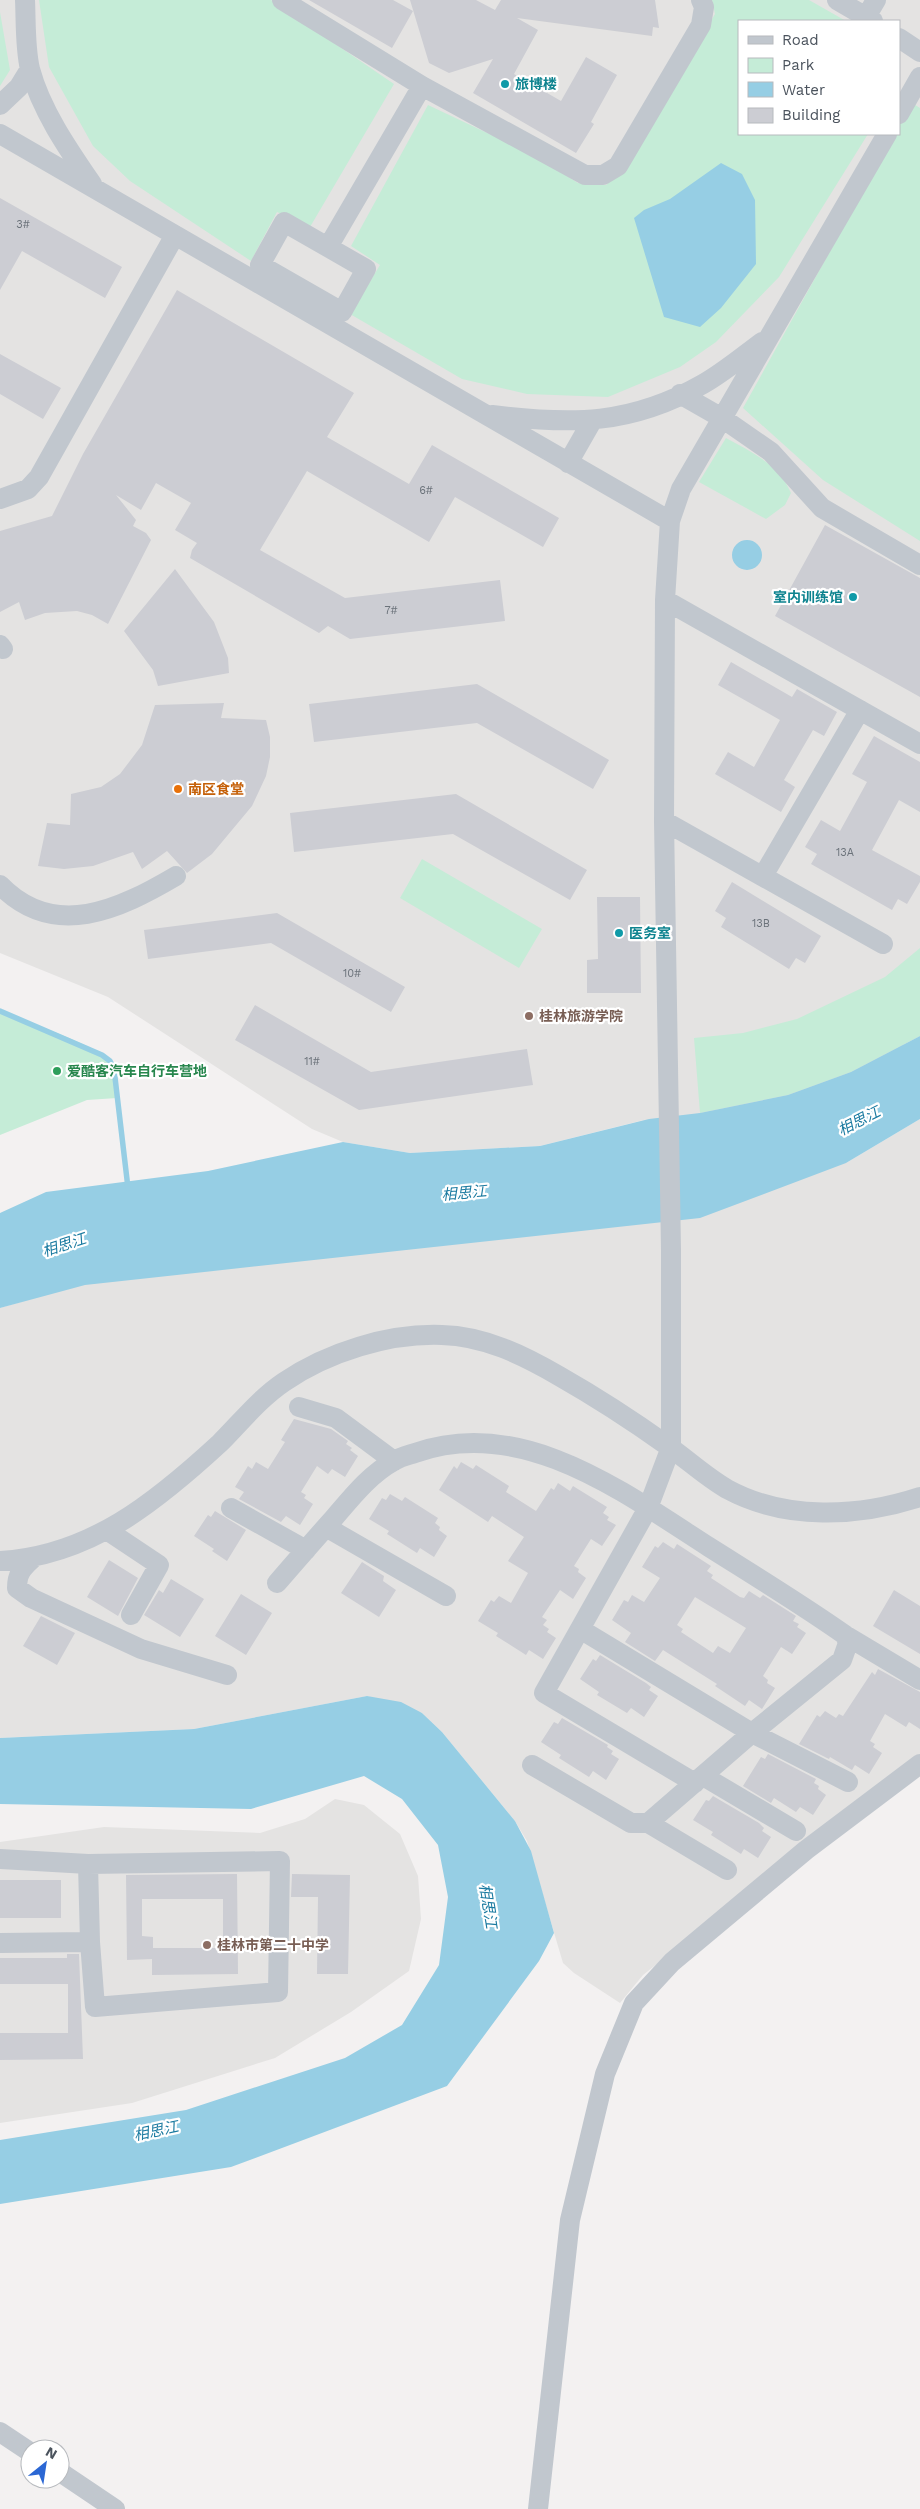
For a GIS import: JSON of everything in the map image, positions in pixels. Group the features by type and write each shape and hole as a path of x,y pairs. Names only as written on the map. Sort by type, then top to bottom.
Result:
{"street":[{"path":"13,0 26,27"},
{"path":"25,0 30,68 42,100 69,150 95,189"},
{"path":"282,0 422,86 585,175 603,175 618,166 701,25 704,7 701,0"},
{"path":"837,0 871,13"},
{"path":"900,39 920,52"},
{"path":"0,105 19,87 30,68"},
{"path":"328,247 422,86"},
{"path":"900,113 917,88"},
{"path":"0,134 175,236 300,298 484,414 670,521"},
{"path":"796,1831 544,1693 648,1508 671,1448 671,1250 664,820 665,600 670,521 681,489 886,135"},
{"path":"284,222 366,269 342,312 300,298 260,265 284,222"},
{"path":"0,500 28,489 39,477 175,236"},
{"path":"484,414 592,421 621,417 651,408 703,384 770,336"},
{"path":"680,394 722,418 771,452 822,508 920,565"},
{"path":"568,462 592,421"},
{"path":"665,600 920,744"},
{"path":"763,876 860,710"},
{"path":"664,820 884,944"},
{"path":"0,885 16,900 32,909 53,916 75,917 124,903 176,876"},
{"path":"227,1675 141,1649 31,1598 17,1588 20,1570 12,1558 58,1551 108,1531 152,1502 220,1442 261,1400 283,1382 303,1370 342,1353 390,1339 438,1335 459,1336 506,1349 530,1359 590,1394 671,1448 727,1489 767,1505 812,1513 847,1512 891,1506 920,1497"},
{"path":"298,1407 336,1418 394,1460"},
{"path":"277,1583 366,1482 394,1460 429,1448 455,1443 481,1443 511,1447 566,1463 590,1474 648,1508 845,1635 920,1680"},
{"path":"231,1508 306,1550"},
{"path":"326,1527 446,1596"},
{"path":"108,1531 159,1565 131,1616"},
{"path":"580,1629 752,1732 848,1782"},
{"path":"648,1823 752,1732 842,1660 848,1643 845,1635"},
{"path":"538,2509 570,2220 605,2074 634,2003 672,1962 791,1862 920,1764"},
{"path":"532,1765 631,1823 648,1823 726,1870"},
{"path":"0,1859 88,1864 280,1861 278,1992 95,2006 90,1942 88,1864"},
{"path":"0,1943 90,1942"},
{"path":"0,2432 20,2445"},
{"path":"70,2479 115,2509"}],"shaded area":[{"name":"桂林旅游学院","path":"0,0 920,0 920,1036 904,1044 846,1163 920,1119 920,1755 643,1975 620,2003 574,1973 563,1963 527,1841 515,1821 442,1732 422,1713 367,1696 194,1729 0,1738 0,1308 648,1119 540,1146 410,1153 343,1142 312,1129 108,997 0,953"},
{"name":"桂林市第二十中学","path":"335,1799 364,1805 400,1834 418,1876 421,1919 409,1971 351,2012 275,2058 132,2103 0,2123 0,1842 104,1827 260,1833 305,1819"}],"green space":[{"path":"39,0 271,0 394,84 310,227 277,212 251,261 130,181 93,146 49,67"},
{"path":"712,0 809,0 844,20 738,20 738,135 867,135 779,277 716,342 680,367 608,397 527,394 462,379 350,314 380,265 351,246 428,105 534,155 578,183 606,185 627,166 715,14"},
{"path":"0,12 10,70 0,86"},
{"path":"912,103 920,108 920,541 823,480 743,408 894,135 900,135 900,124"},
{"path":"726,438 772,467 786,483 791,493 785,505 766,519 699,482"},
{"path":"422,859 542,929 519,968 400,898"},
{"path":"920,948 920,1036 851,1072 788,1095 700,1113 694,1038 743,1033 797,1019 885,977"},
{"name":"爱酷客汽车自行车营地","path":"0,1011 76,1041 103,1054 110,1060 114,1068 117,1098 87,1100 0,1135"}],"water":[{"path":"721,163 742,174 755,200 756,264 721,308 700,327 664,317 634,218 644,210 670,199"},
{"path":"747,540 758,544 762,555 758,566 747,570 736,566 732,555 736,544"},
{"name":"相思江","path":"920,1036 920,1119 846,1163 700,1218 85,1285 0,1308 0,1213 46,1192 208,1171 343,1142 410,1153 540,1146 649,1119 700,1113 788,1095 851,1072"},
{"name":"相思江","path":"367,1696 401,1702 422,1713 442,1732 515,1821 531,1851 554,1933 539,1961 447,2086 231,2167 0,2204 0,2140 186,2110 345,2058 402,2025 439,1965 448,1897 438,1845 402,1799 364,1776 251,1809 0,1804 0,1738 194,1729"}],"building":[{"path":"309,0 393,0 413,11 392,48"},
{"name":"旅博楼","path":"410,0 476,0 495,10 501,0 655,0 659,28 653,27 652,36 517,18 538,30 514,74 561,101 586,57 617,75 591,122 594,124 576,153 473,93 493,59 449,73 429,63"},
{"path":"0,198 122,267 105,298 22,251 0,290"},
{"path":"177,290 354,393 327,437 409,484 432,445 559,518 543,547 455,497 429,542 307,471 260,550 345,598 500,580 505,621 350,639 328,626 319,633 190,558 192,550 197,543 175,530 191,503 156,483 141,510 116,495 136,520 133,526 146,533 151,540 108,624 92,615 77,611 45,613 25,620 19,602 0,612 0,531 52,516 83,454"},
{"path":"0,354 61,388 43,419 0,394"},
{"name":"室内训练馆","path":"825,525 920,578 920,697 775,616"},
{"path":"175,569 214,622 228,658 229,673 158,686 153,670 124,631"},
{"path":"731,662 792,697 797,689 837,712 824,736 813,730 784,780 795,787 781,812 715,774 728,752 754,767 780,720 718,685"},
{"path":"477,684 609,760 593,789 477,723 314,742 309,704"},
{"name":"南区食堂","path":"224,703 221,718 266,720 270,737 270,757 266,776 252,806 212,854 187,873 167,851 142,869 133,852 93,866 64,869 38,866 47,823 70,825 71,794 101,787 120,774 142,745 155,705"},
{"path":"874,736 920,762 920,812 899,800 872,850 920,876 920,882 907,904 898,899 892,910 811,864 817,854 805,847 821,820 840,831 867,782 852,774"},
{"path":"456,794 587,870 570,900 453,834 294,852 290,813"},
{"path":"732,882 821,936 805,963 796,958 789,969 721,927 726,918 715,911"},
{"name":"医务室","path":"597,897 640,897 641,993 587,993 587,960 598,959"},
{"path":"277,913 405,987 391,1012 271,943 148,959 144,930"},
{"path":"255,1005 371,1072 527,1049 533,1085 359,1110 235,1040"},
{"path":"294,1419 331,1429 348,1441 346,1444 352,1448 350,1450 358,1456 345,1477 332,1469 328,1474 317,1466 301,1492 306,1495 304,1498 313,1504 300,1525 286,1516 281,1522 239,1499 244,1492 235,1487 248,1466 252,1469 256,1462 268,1469 285,1442 281,1440"},
{"path":"461,1462 473,1469 476,1465 509,1486 506,1492 536,1511 551,1488 554,1490 558,1483 570,1491 573,1486 607,1507 603,1513 609,1517 607,1520 616,1525 602,1546 591,1539 574,1566 586,1578 573,1599 560,1590 542,1617 547,1620 543,1625 549,1629 547,1632 556,1638 543,1659 529,1650 526,1655 496,1636 498,1633 478,1621 491,1600 494,1602 499,1596 511,1603 528,1573 508,1561 524,1537 492,1516 488,1522 439,1490 454,1466 457,1469"},
{"path":"390,1494 402,1501 405,1497 438,1518 435,1523 440,1527 439,1530 447,1536 434,1557 420,1548 417,1553 387,1534 389,1531 369,1519 382,1498 386,1500"},
{"path":"215,1511 246,1530 227,1561 212,1551 214,1549 194,1536 208,1515 211,1517"},
{"path":"663,1542 674,1549 677,1544 711,1566 707,1571 713,1575 711,1578 740,1597 744,1598 749,1591 760,1598 763,1595 796,1616 793,1621 799,1624 797,1627 806,1633 792,1654 781,1647 763,1676 768,1680 767,1683 775,1688 762,1709 749,1700 745,1706 715,1686 717,1684 663,1650 655,1661 625,1642 631,1633 612,1620 624,1600 628,1602 632,1595 644,1602 660,1578 642,1567 655,1546 658,1548","holes":["695,1597 746,1628 730,1653 718,1646 713,1653 681,1632 683,1629 677,1625"]},
{"path":"109,1560 138,1578 118,1616 87,1597"},
{"path":"362,1562 384,1576 383,1581 396,1590 379,1617 341,1593"},
{"path":"171,1579 204,1599 180,1637 144,1615 159,1590 163,1593"},
{"path":"894,1590 920,1606 920,1654 873,1626"},
{"path":"241,1594 272,1613 246,1655 215,1636"},
{"path":"41,1616 75,1633 57,1665 23,1646"},
{"path":"600,1655 646,1683 651,1687 649,1690 658,1696 644,1717 631,1708 627,1713 597,1695 599,1692 580,1679 593,1659 596,1661"},
{"path":"878,1669 920,1692 920,1729 909,1722 906,1727 885,1714 870,1741 875,1744 873,1747 882,1753 869,1774 855,1765 852,1770 830,1757 829,1759 799,1744 817,1715 820,1717 825,1711 836,1718 839,1714 843,1716 872,1672 875,1675"},
{"path":"562,1718 608,1745 607,1747 613,1751 611,1754 619,1759 606,1780 593,1771 589,1777 559,1758 561,1755 541,1742 554,1722 558,1724"},
{"path":"768,1754 816,1779 814,1783 826,1795 813,1815 800,1807 796,1812 774,1798 771,1803 743,1786 761,1757 765,1759"},
{"path":"713,1796 759,1823 764,1828 762,1831 771,1837 758,1858 744,1849 741,1854 711,1835 713,1832 693,1820 706,1800 709,1801"},
{"path":"237,1874 238,1974 152,1975 152,1959 127,1960 126,1875","holes":["142,1899 223,1899 223,1948 153,1948 153,1937 142,1936"]},
{"path":"292,1874 350,1875 348,1974 317,1974 318,1897 291,1897"},
{"path":"0,1880 61,1880 61,1918 0,1918"},
{"path":"67,1954 79,1954 83,2059 0,2060 0,2033 68,2033 68,1984 0,1984 0,1958 67,1958"}],"waterway":[{"path":"0,1011 102,1055 110,1061 114,1069 128,1188"}],"place":[{"name":"旅博楼","path":"505,84"},
{"name":"室内训练馆","path":"853,597"},
{"name":"南区食堂","path":"178,789"},
{"name":"医务室","path":"619,933"},
{"name":"桂林旅游学院","path":"529,1016"},
{"name":"爱酷客汽车自行车营地","path":"57,1071"},
{"name":"桂林市第二十中学","path":"207,1945"}]}
